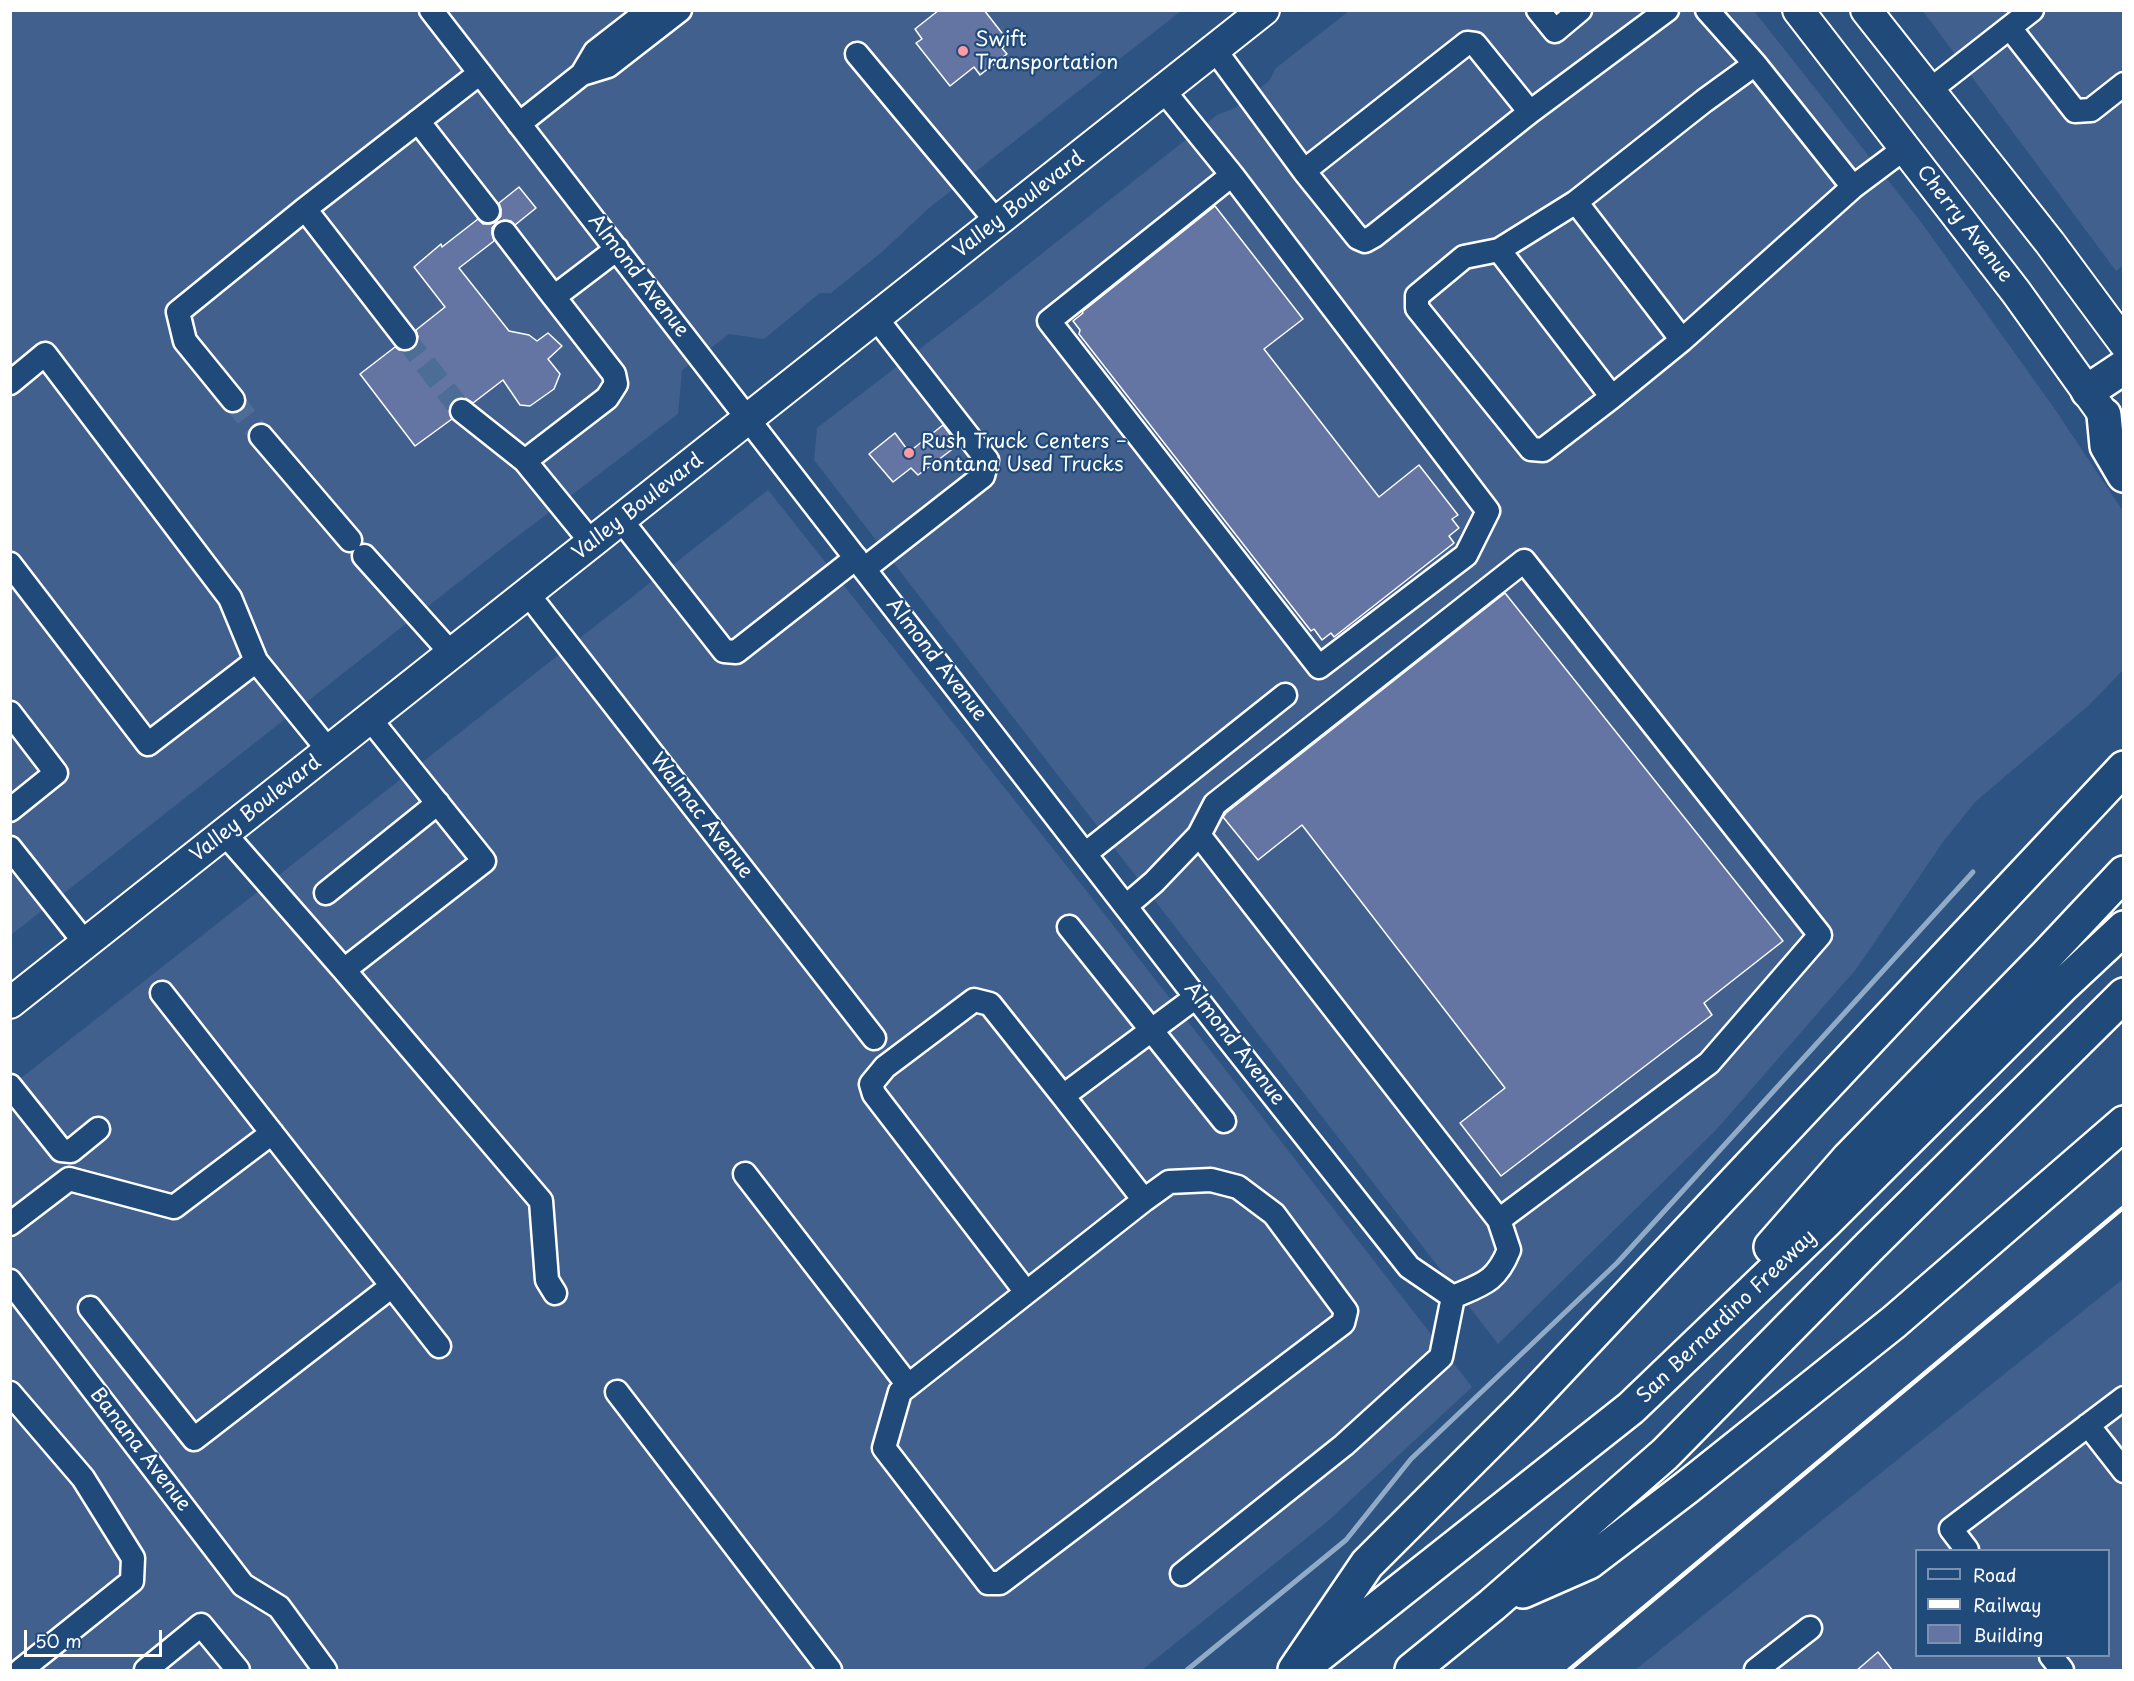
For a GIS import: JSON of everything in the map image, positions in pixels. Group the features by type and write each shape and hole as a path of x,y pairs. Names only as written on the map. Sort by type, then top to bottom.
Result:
{"highway":[{"path":"2124,367 2096,403 2107,446 2124,475"},
{"path":"1297,1671 1367,1564 1523,1408 2124,768"},
{"path":"1631,1408 1849,1158 2124,873"},
{"name":"San Bernardino Freeway","path":"1297,1671 1631,1408 1825,1222 2061,987 2124,928"},
{"path":"1412,1671 1492,1605 1665,1454 1868,1248 2124,995"},
{"path":"1492,1605 1589,1562 1686,1488 1894,1322 2124,1123"}],"main road":[{"name":"Valley Boulevard","path":"10,1003 1264,10"},
{"name":"Cherry Avenue","path":"1798,10 2033,314 2124,443"},
{"path":"1866,10 2050,243 2124,343"}],"street":[{"name":"Almond Avenue","path":"431,10 1196,997 1409,1267 1453,1297"},
{"path":"519,124 582,74 595,52 649,10"},
{"path":"582,74 608,66 680,10"},
{"path":"1538,10 1555,31 1580,10"},
{"path":"1215,50 1304,171 1358,238 1365,241 1530,112 1667,10"},
{"path":"1707,10 1755,64 1853,187"},
{"path":"1930,90 2032,10"},
{"path":"2010,28 2075,111 2091,110 2124,84"},
{"path":"1304,171 1467,43 1475,44 1530,112"},
{"path":"857,54 997,222"},
{"path":"1755,64 1704,100 1576,202 1499,250 1464,257 1417,296 1417,308 1531,449 1543,450 1612,397 1682,340 1853,187 1905,148"},
{"path":"233,400 185,340 178,312 272,234 480,73"},
{"path":"1164,91 1232,176 1488,511 1466,555 1319,667 1049,321 1232,176"},
{"path":"418,121 488,211"},
{"path":"1576,202 1682,340"},
{"path":"305,209 405,338"},
{"path":"505,233 614,374 616,384 607,398 525,461"},
{"path":"554,297 617,249"},
{"path":"1499,250 1612,397"},
{"path":"621,520 724,651 736,652 983,476 987,460 876,318"},
{"path":"10,383 45,354 230,598 256,661 329,752"},
{"path":"462,411 525,461 592,543"},
{"path":"261,436 452,654"},
{"path":"1126,906 1154,882 1199,835 1215,804 1524,561 1820,935 1709,1063 1499,1220"},
{"path":"10,564 148,744 256,661"},
{"name":"Walmac Avenue","path":"528,594 874,1038"},
{"path":"1085,854 1285,695"},
{"path":"10,713 56,772 10,810"},
{"path":"344,970 484,861 370,719"},
{"path":"326,893 438,803"},
{"path":"225,834 541,1201 547,1280 555,1293"},
{"path":"1182,1574 1344,1445 1441,1358 1453,1297 1490,1281 1504,1264 1509,1250 1499,1220 1199,835"},
{"path":"15,863 86,944"},
{"path":"1069,927 1224,1121"},
{"path":"162,993 440,1346"},
{"path":"1063,1096 1196,997"},
{"path":"1026,1292 874,1094 871,1084 885,1067 974,1000 990,1004 1144,1200"},
{"path":"10,1086 60,1150 72,1151 98,1129"},
{"path":"10,1224 69,1179 174,1207 272,1133"},
{"path":"744,1174 908,1385"},
{"path":"1211,1180 1238,1187 1275,1214 1346,1311 1343,1323 1000,1582 988,1583 884,1448 900,1392 1144,1200 1169,1182 1211,1180"},
{"name":"Banana Avenue","path":"10,1281 243,1585 279,1608 325,1671"},
{"path":"90,1308 194,1439 392,1286"},
{"path":"617,1392 830,1671"},
{"path":"10,1393 83,1478 133,1558 132,1581 21,1671"},
{"path":"1966,1549 1950,1529 2124,1398"},
{"path":"2088,1425 2124,1471"},
{"path":"146,1671 201,1625 233,1669"},
{"path":"1756,1671 1810,1628"},
{"path":"2051,1657 2062,1671"}],"shaded area":[{"path":"11,11 1181,11 929,208 882,252 831,293 820,293 764,339 729,334 682,370 678,414 497,552 11,935"},
{"path":"1349,11 1754,11 1921,222 2054,408 2123,511 2123,670 2088,706 1975,802 1943,842 1857,968 1716,1130 1498,1344 814,460 817,428 1217,115 1235,108 1269,81 1276,68"},
{"path":"1923,11 2123,11 2124,265 2116,271"},
{"path":"768,490 1081,884 1472,1387 1328,1521 1142,1670 11,1670 11,1086"},
{"path":"2123,1279 2123,1670 1635,1670"}],"building":[{"name":"Swift Transportation","path":"939,10 984,10 1009,42 1002,48 1007,54 980,75 974,67 950,86 916,43 922,39 915,29"},
{"path":"519,187 536,208 515,225 511,221 504,220 496,223 492,228 494,241 459,268 509,331 529,335 537,341 548,333 562,346 548,359 560,374 554,389 530,406 520,405 503,380 473,403 465,398 452,402 449,408 452,419 415,446 360,374 395,347 406,351 414,348 418,337 416,330 445,307 414,267 441,244 442,247 478,219 483,224 496,222 501,216 499,203"},
{"path":"1215,206 1303,319 1264,349 1379,497 1419,465 1458,515 1452,519 1459,528 1449,536 1454,543 1334,637 1331,633 1322,640 1314,629 1311,631 1079,334 1080,330 1073,321"},
{"name":"Rush Truck Centers – Fontana Used Trucks","path":"943,425 958,445 918,475 911,468 893,482 869,454 895,433 909,452"},
{"path":"1505,593 1783,941 1704,1003 1712,1015 1501,1176 1460,1123 1505,1088 1302,825 1258,860 1223,817"},
{"path":"1878,1652 1893,1671 1856,1671"}],"waterway":[{"path":"1187,1670 1346,1540 1411,1459 1617,1263 1973,872"}],"tunnel":[{"path":"405,338 462,411"},
{"path":"233,400 261,436"}],"railway":[{"path":"1569,1670 2124,1207"}],"place":[{"name":"Swift Transportation","path":"963,51"},
{"name":"Rush Truck Centers – Fontana Used Trucks","path":"909,453"}]}
